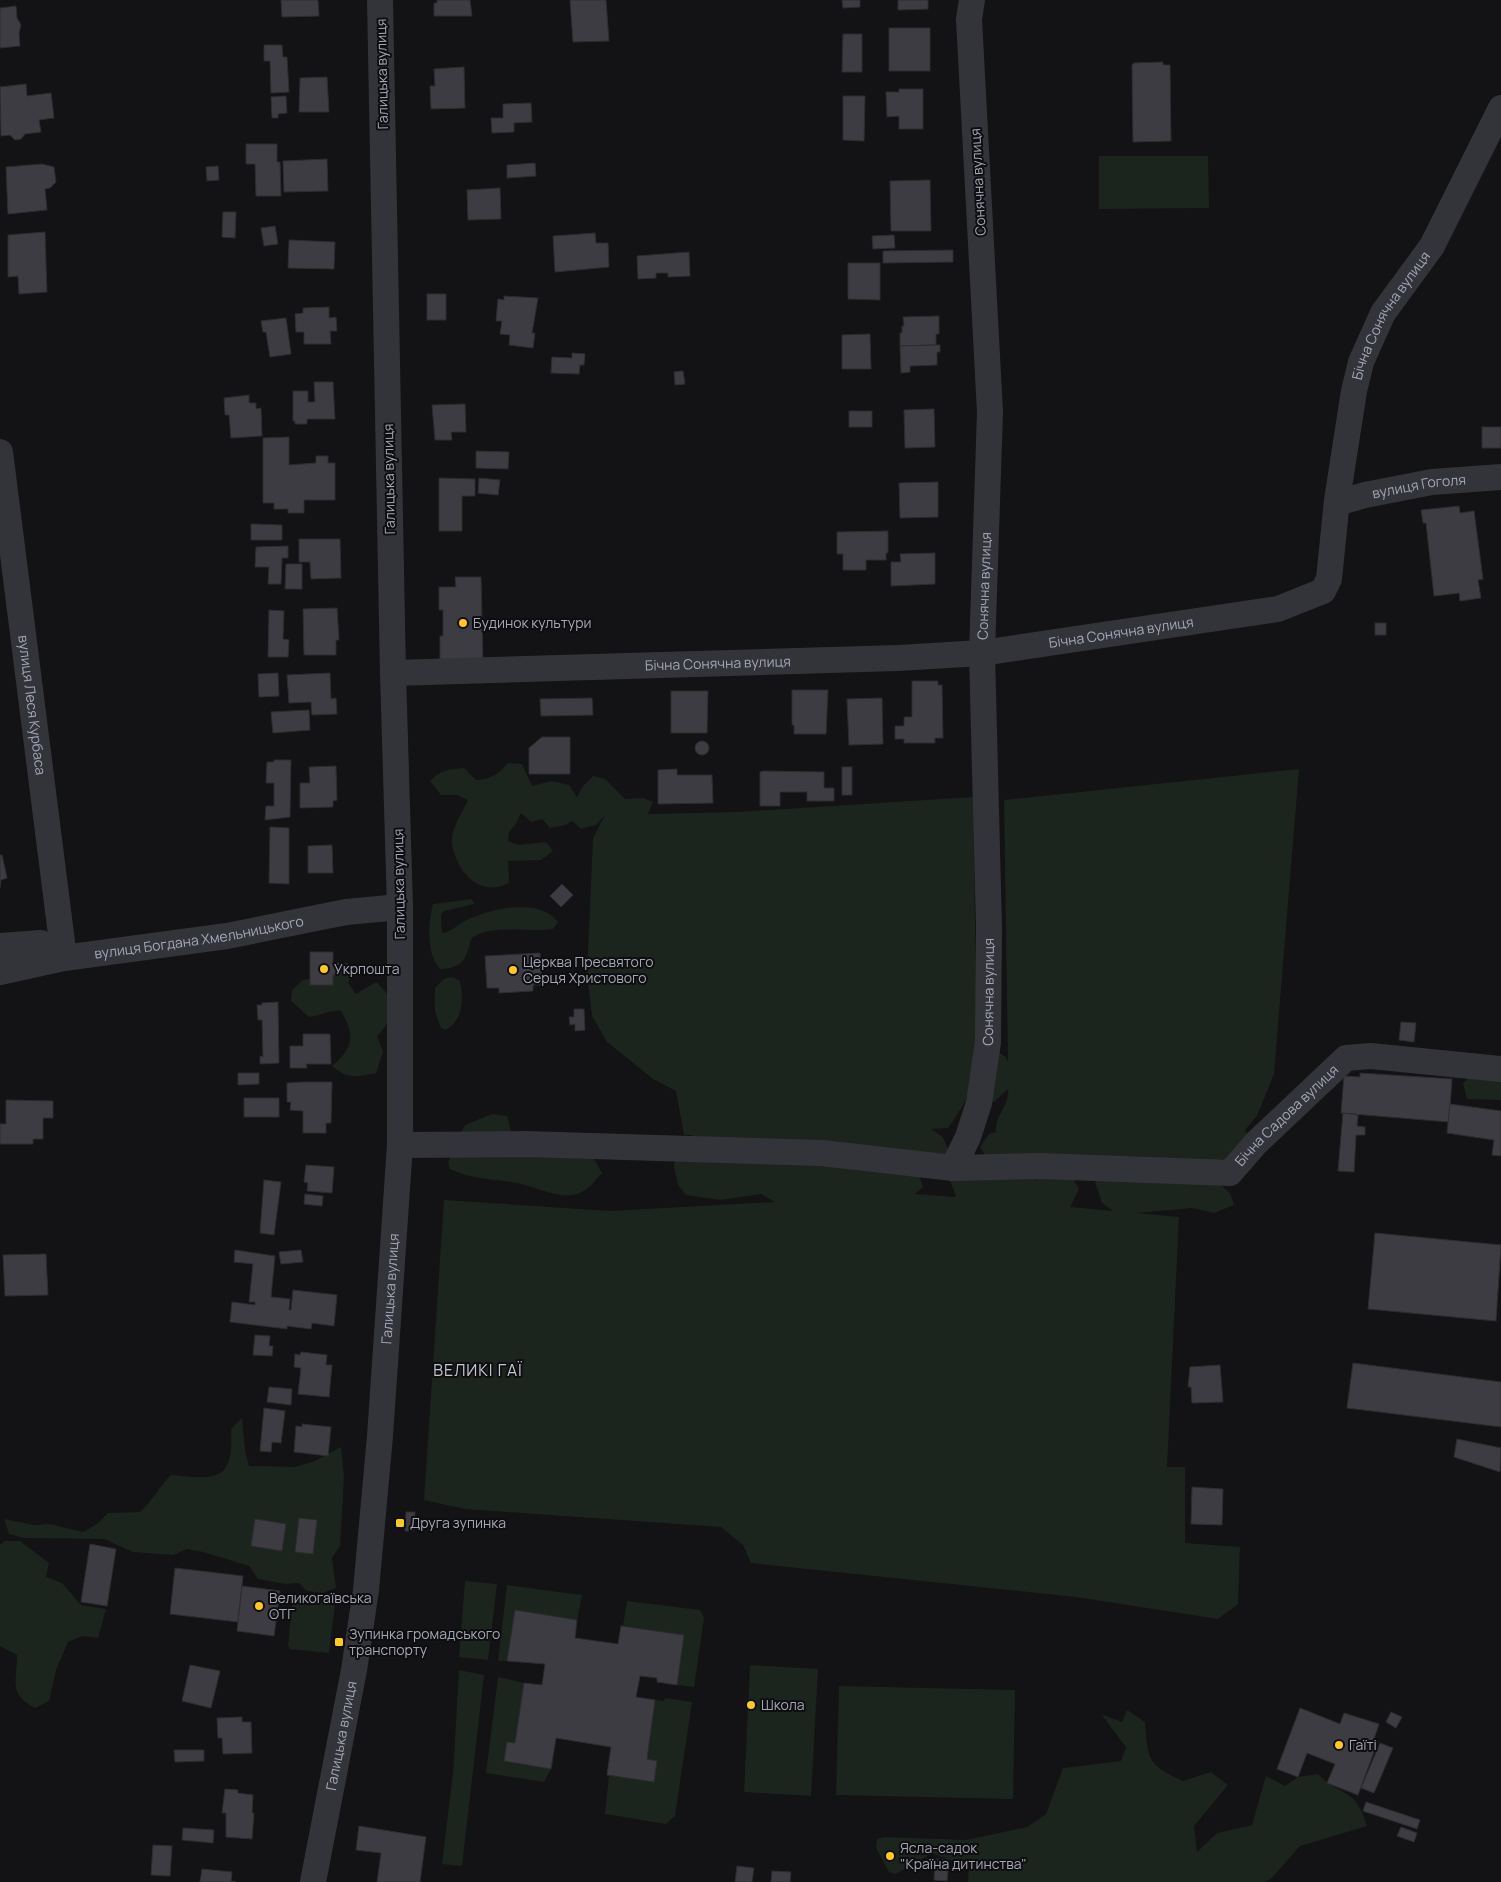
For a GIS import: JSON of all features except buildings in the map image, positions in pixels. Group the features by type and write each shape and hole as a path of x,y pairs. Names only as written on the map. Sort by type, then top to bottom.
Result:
{"street":[{"name":"Галицька вулиця","path":"314,1882 354,1670 366,1590 380,1436 400,1145 400,907 393,673 380,0"},
{"name":"Сонячна вулиця","path":"953,1168 968,1137 979,1103 988,1042 989,928 982,653 990,412 969,19 972,0"},
{"name":"Бічна Сонячна вулиця","path":"393,673 898,658 982,653 1278,609 1324,591 1329,579 1337,502 1354,391 1361,362 1383,313 1432,246 1501,108"},
{"name":"вулиця Леся Курбаса","path":"0,452 64,958"},
{"name":"вулиця Гоголя","path":"1337,502 1432,482 1501,477"},
{"name":"вулиця Богдана Хмельницького","path":"0,972 64,958 227,936 346,912 400,907"},
{"path":"0,946 41,943 64,958"},
{"name":"Бічна Садова вулиця","path":"400,1145 526,1144 822,1153 953,1168 1041,1166 1230,1173 1256,1143 1346,1058 1371,1056 1501,1069"}],"shaded area":[{"path":"1099,156 1208,156 1209,208 1099,209"},
{"path":"508,763 522,764 532,786 552,781 569,785 577,797 583,786 593,776 605,779 625,799 643,798 653,802 648,814 738,812 973,797 977,1042 974,1078 963,1106 948,1128 931,1129 943,1137 951,1157 920,1178 923,1187 915,1194 956,1197 950,1180 1025,1170 1036,1180 1062,1167 1067,1169 1079,1189 1070,1207 1113,1211 1102,1203 1095,1182 1114,1171 1215,1180 1230,1193 1234,1205 1214,1213 1193,1208 1137,1213 1179,1217 1167,1467 1185,1467 1185,1543 1240,1547 1238,1604 1218,1619 1076,1597 751,1563 743,1545 721,1527 465,1509 424,1500 444,1200 610,1211 775,1202 761,1194 721,1200 686,1195 678,1185 674,1166 674,1163 679,1159 675,1141 694,1135 684,1135 676,1091 653,1079 607,1042 592,1016 587,973 593,838 605,815 596,825 581,829 572,821 565,825 550,828 542,819 531,822 521,813 516,824 509,832 508,841 519,845 546,842 553,851 541,860 508,861 509,883 498,887 480,885 465,873 459,864 452,839 455,827 468,800 457,795 441,795 430,781 438,774 464,768 476,780 491,777"},
{"path":"1299,769 1274,1074 1257,1116 1245,1130 1251,1143 1231,1157 1197,1169 990,1164 980,1147 989,1134 996,1132 997,1121 1008,1095 1008,1089 994,1102 986,1100 998,1052 1006,1057 1008,1062 1004,800"},
{"path":"471,899 475,904 444,911 441,915 442,933 448,932 465,921 487,912 513,907 539,909 549,914 558,922 553,929 510,929 488,931 479,934 471,939 465,957 459,965 440,969 432,955 429,938 433,904"},
{"path":"346,962 355,968 348,983 356,994 376,982 388,995 391,1002 391,1015 377,1036 383,1052 376,1073 363,1076 343,1074 332,1066 345,1053 350,1041 349,1027 341,1011 309,1017 291,1001 292,990 303,980 330,976"},
{"path":"452,977 460,981 462,1002 456,1021 446,1030 441,1028 435,1011 435,988 444,979"},
{"path":"1470,1077 1501,1080 1501,1100 1467,1099 1463,1083"},
{"path":"492,1114 507,1116 512,1134 593,1157 602,1173 585,1191 574,1195 558,1195 518,1183 475,1177 450,1169 448,1162 465,1125"},
{"path":"242,1418 245,1450 249,1466 295,1467 315,1461 341,1447 344,1477 340,1546 332,1558 336,1588 323,1593 307,1591 299,1583 285,1584 258,1579 249,1566 187,1549 173,1555 133,1552 104,1539 24,1538 9,1534 4,1519 34,1525 50,1524 83,1532 97,1524 108,1513 140,1512 171,1475 200,1477 219,1474 229,1460 231,1429"},
{"path":"5,1541 20,1541 49,1563 46,1577 62,1583 81,1605 106,1609 98,1638 82,1636 68,1642 56,1670 49,1701 35,1708 26,1703 17,1692 17,1655 0,1646 0,1545"},
{"path":"465,1581 497,1584 488,1660 459,1657"},
{"path":"507,1585 582,1595 577,1620 515,1610 507,1661 498,1661"},
{"path":"293,1593 336,1597 329,1653 290,1649 288,1646"},
{"path":"627,1601 700,1610 704,1618 694,1687 677,1685 684,1635 623,1626"},
{"path":"750,1665 818,1669 811,1796 744,1792"},
{"path":"459,1670 484,1675 462,1866 442,1864 453,1773"},
{"path":"498,1677 524,1683 515,1743 507,1742 504,1761 551,1769 544,1782 486,1773"},
{"path":"839,1686 1015,1690 1013,1799 836,1795"},
{"path":"665,1698 692,1702 675,1816 666,1824 605,1814 609,1775 654,1782 647,1759 655,1700 664,1701"},
{"path":"1127,1710 1145,1722 1149,1753 1156,1765 1162,1770 1183,1781 1211,1772 1228,1785 1194,1826 1197,1852 1217,1833 1252,1825 1266,1776 1285,1786 1298,1777 1318,1774 1334,1787 1353,1798 1358,1804 1367,1826 1300,1846 1271,1879 1263,1882 968,1882 969,1861 949,1860 932,1853 896,1874 889,1872 876,1848 877,1839 884,1837 966,1840 1027,1827 1046,1814 1063,1768 1121,1761 1126,1747 1101,1714 1122,1722"}],"place":[{"name":"Будинок культури","path":"463,623"},
{"name":"Укрпошта","path":"324,969"},
{"name":"Церква Пресвятого Серця Христового","path":"513,970"},
{"name":"Друга зупинка","path":"400,1523"},
{"name":"Великогаївська ОТГ","path":"259,1606"},
{"name":"Зупинка громадського транспорту","path":"339,1642"},
{"name":"Школа","path":"751,1705"},
{"name":"Гаїті","path":"1339,1745"},
{"name":"Ясла-садок \"Країна дитинства\"","path":"890,1856"}],"district":[{"name":"ВЕЛИКІ ГАЇ","path":"478,1370"}]}
